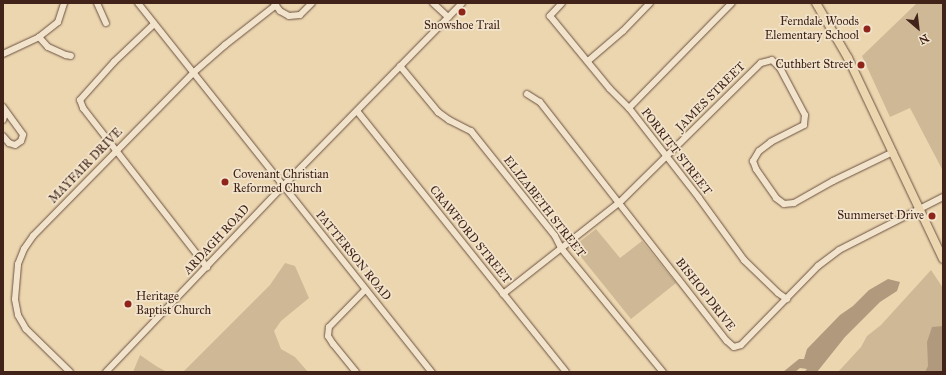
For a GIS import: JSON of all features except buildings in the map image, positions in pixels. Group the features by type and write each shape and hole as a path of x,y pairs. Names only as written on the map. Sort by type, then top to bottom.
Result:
{"main road":[{"path":"816,3 848,58 943,259"}],"street":[{"path":"3,54 39,37 58,22 64,3"},
{"path":"97,3 106,23"},
{"name":"PATTERSON ROAD","path":"138,3 365,290 432,372"},
{"path":"275,4 280,11 289,16 300,15 312,3"},
{"path":"433,3 448,17"},
{"name":"ARDAGH ROAD","path":"106,372 283,186 462,3"},
{"name":"PORRITT STREET","path":"562,3 550,16 610,89 629,108 666,158 699,198 744,260 778,293 787,299"},
{"path":"588,61 623,31 650,3"},
{"path":"629,108 732,3"},
{"name":"MAYFAIR DRIVE","path":"70,372 26,329 18,315 15,299 18,264 24,249 33,236 118,152 142,124 193,74 225,45 275,4"},
{"path":"154,24 114,62 80,100 83,108 207,267"},
{"path":"39,37 48,47 66,56 71,56"},
{"name":"JAMES STREET","path":"503,294 620,202 761,63 772,60 780,68 805,115 804,125 770,142 759,151 753,161 756,169 776,198 784,204 794,203 832,180 893,152"},
{"name":"ELIZABETH STREET","path":"400,66 436,111 447,119 471,130 555,236 561,248 663,372"},
{"name":"BISHOP DRIVE","path":"527,94 540,102 620,202 645,238 727,341 734,347 741,345 818,266 839,250 918,208"},
{"path":"3,120 4,108"},
{"path":"3,136 9,143 15,145 21,141 23,135 4,108"},
{"name":"CRAWFORD STREET","path":"357,111 566,372"},
{"path":"918,208 943,196"},
{"path":"356,372 328,336 328,327 365,290"}],"shaded area":[{"path":"917,3 943,3 943,171 910,108 890,117 862,56"},
{"path":"596,229 620,258 642,241 676,283 631,319 573,247"},
{"path":"285,263 295,266 309,298 281,321 274,331 281,349 295,357 308,372 183,372 270,285"},
{"path":"931,270 943,288 943,372 838,372 861,347 867,336 881,325"},
{"path":"888,279 900,282 897,291 880,302 845,337 817,372 804,372 807,369 800,368 795,372 783,372 799,359 804,359 807,349 840,315 853,306 869,290"},
{"path":"943,326 943,372 925,372 928,366 927,342 932,327"},
{"path":"140,355 156,366 167,372 133,372"}],"place":[{"name":"Snowshoe Trail","path":"462,12"},
{"name":"Ferndale Woods Elementary School","path":"867,29"},
{"name":"Cuthbert Street","path":"861,65"},
{"name":"Covenant Christian Reformed Church","path":"225,182"},
{"name":"Summerset Drive","path":"932,216"},
{"name":"Heritage Baptist Church","path":"128,304"}]}
